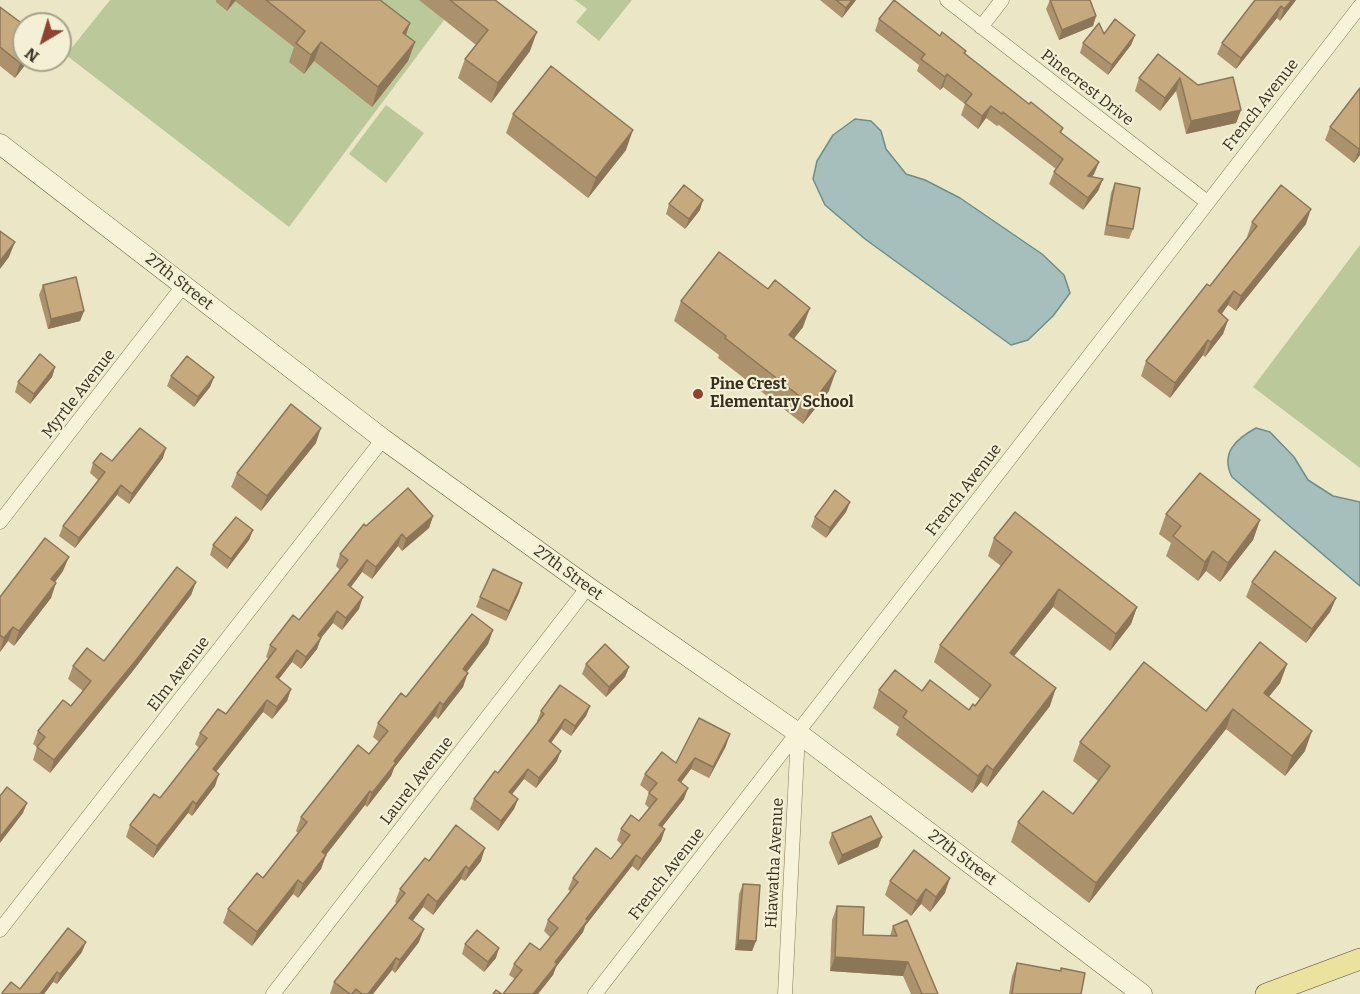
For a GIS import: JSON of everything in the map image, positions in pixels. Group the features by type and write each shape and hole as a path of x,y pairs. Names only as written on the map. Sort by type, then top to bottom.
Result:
{"main road":[{"name":"27th Street","path":"0,144 383,440 588,587 798,733 1142,994"},
{"path":"1266,994 1360,959"}],"street":[{"name":"Pinecrest Drive","path":"947,0 1207,202"},
{"path":"981,27 1002,0"},
{"name":"French Avenue","path":"595,994 1360,6"},
{"name":"Myrtle Avenue","path":"0,522 183,286"},
{"name":"Elm Avenue","path":"0,930 383,440"},
{"name":"Laurel Avenue","path":"273,994 588,587"},
{"name":"Hiawatha Avenue","path":"785,994 798,733"}],"green space":[{"path":"110,0 459,0 289,227 72,60 72,48"},
{"path":"575,0 632,0 599,41 576,22 587,9"},
{"path":"386,105 424,133 386,183 349,154"},
{"path":"1360,245 1360,468 1253,387"}],"water":[{"path":"855,119 871,121 881,131 886,149 906,174 925,180 960,198 1042,254 1064,275 1070,293 1053,316 1028,340 1011,345 865,239 825,205 813,179 817,161 833,135"},
{"path":"1256,428 1270,432 1294,457 1308,480 1333,496 1360,502 1360,586 1232,477 1228,461 1229,454 1236,442"}],"building":[{"path":"266,0 380,0 410,23 403,33 415,42 378,87 321,42 311,55 296,43 305,31"},
{"path":"450,0 495,0 537,32 498,83 465,59 488,30"},
{"path":"836,0 852,0 846,8"},
{"path":"894,0 940,36 942,32 966,51 964,53 1029,104 1031,102 1063,128 1060,132 1099,162 1088,176 1103,179 1088,198 1054,172 1063,159 1003,112 1002,114 991,106 982,116 965,103 972,94 947,74 945,77 921,59 925,54 879,19"},
{"path":"1050,0 1090,0 1096,16 1062,30"},
{"path":"1255,0 1292,0 1284,9 1281,6 1241,58 1222,43"},
{"path":"0,7 12,16 12,57 0,47"},
{"path":"1115,19 1135,35 1112,65 1083,43 1099,23 1104,34"},
{"path":"1158,54 1198,85 1233,77 1241,110 1191,121 1180,78 1165,98 1139,78"},
{"path":"551,66 633,130 596,178 513,114"},
{"path":"1360,88 1360,148 1359,149 1330,127"},
{"path":"1115,183 1140,188 1133,229 1107,225"},
{"path":"684,185 703,200 689,219 669,204"},
{"path":"1281,185 1311,209 1241,296 1234,291 1218,311 1228,320 1211,342 1208,340 1175,383 1146,361 1207,284 1210,286 1257,226 1252,222"},
{"path":"0,231 15,242 0,261"},
{"path":"719,252 768,289 775,280 810,308 789,335 836,371 811,405 681,301"},
{"path":"76,277 84,311 51,319 43,285"},
{"path":"40,354 55,367 34,394 18,382"},
{"path":"187,356 214,377 198,397 171,376"},
{"path":"291,404 321,428 267,496 237,473"},
{"path":"140,428 166,448 132,494 121,485 79,538 63,526 105,472 93,463 101,453 112,461"},
{"path":"1200,473 1260,520 1228,563 1213,551 1205,562 1173,536 1181,526 1166,514"},
{"path":"408,488 433,516 406,539 402,534 376,567 367,560 348,585 363,597 346,618 337,611 318,635 321,638 306,657 297,650 276,677 291,689 277,707 267,700 213,769 219,774 196,804 193,801 157,846 130,825 154,794 160,798 207,738 200,733 218,709 226,714 276,649 270,645 293,615 299,620 348,560 340,554 364,524 366,526"},
{"path":"835,490 850,502 830,528 815,517"},
{"path":"1015,512 1137,607 1116,634 1059,589 1010,653 1056,688 993,770 987,765 978,776 903,717 907,711 879,690 895,670 922,691 930,680 969,710 973,704 975,706 991,685 940,645 1012,552 994,538"},
{"path":"236,517 253,530 231,559 213,545"},
{"path":"45,538 69,557 51,579 56,583 19,631 13,627 4,638 0,635 0,597"},
{"path":"1275,551 1336,598 1312,629 1252,582"},
{"path":"177,567 196,582 137,659 54,760 37,747 45,737 38,731 63,700 71,706 91,681 73,666 87,648 104,661"},
{"path":"493,569 522,583 509,611 480,597"},
{"path":"472,614 493,630 463,669 468,673 443,705 440,702 394,761 396,763 372,793 370,791 322,852 326,855 303,884 298,880 257,932 228,909 257,873 263,878 307,822 301,817 358,745 369,754 388,731 378,723 401,693 406,697"},
{"path":"1260,642 1287,664 1264,693 1312,731 1292,756 1233,709 1096,883 1018,822 1043,791 1073,814 1110,766 1080,742 1144,662 1206,711"},
{"path":"605,644 629,667 609,687 586,664"},
{"path":"560,685 590,706 575,726 565,719 549,741 561,751 539,778 528,769 509,792 518,799 501,821 474,799 495,771 498,773 544,714 541,711"},
{"path":"699,718 730,734 713,767 695,758 678,780 688,788 659,825 665,829 642,859 636,855 586,919 588,920 555,962 557,964 533,994 503,994 522,970 514,964 530,943 540,950 558,928 548,920 578,882 573,878 596,848 611,859 630,835 621,829 631,815 639,821 657,799 649,793 657,783 645,774 662,752 676,763"},
{"path":"7,787 27,803 0,837 0,796"},
{"path":"871,816 882,837 842,855 832,833"},
{"path":"456,825 485,848 469,869 466,866 437,902 428,894 409,918 424,929 400,960 396,958 368,994 362,994 356,989 350,994 334,982 405,893 400,889 425,858 429,861"},
{"path":"914,850 950,878 936,897 926,889 917,901 890,881"},
{"path":"743,884 760,885 756,941 738,940"},
{"path":"837,906 864,907 863,935 897,936 893,926 907,920 938,994 922,994 908,962 835,957"},
{"path":"68,928 86,942 60,974 57,972 40,994 2,993 11,982 20,989"},
{"path":"477,930 499,948 488,962 465,944"},
{"path":"1017,963 1085,973 1081,994 1012,994"}],"place":[{"name":"Pine Crest Elementary School","path":"698,394"}]}
